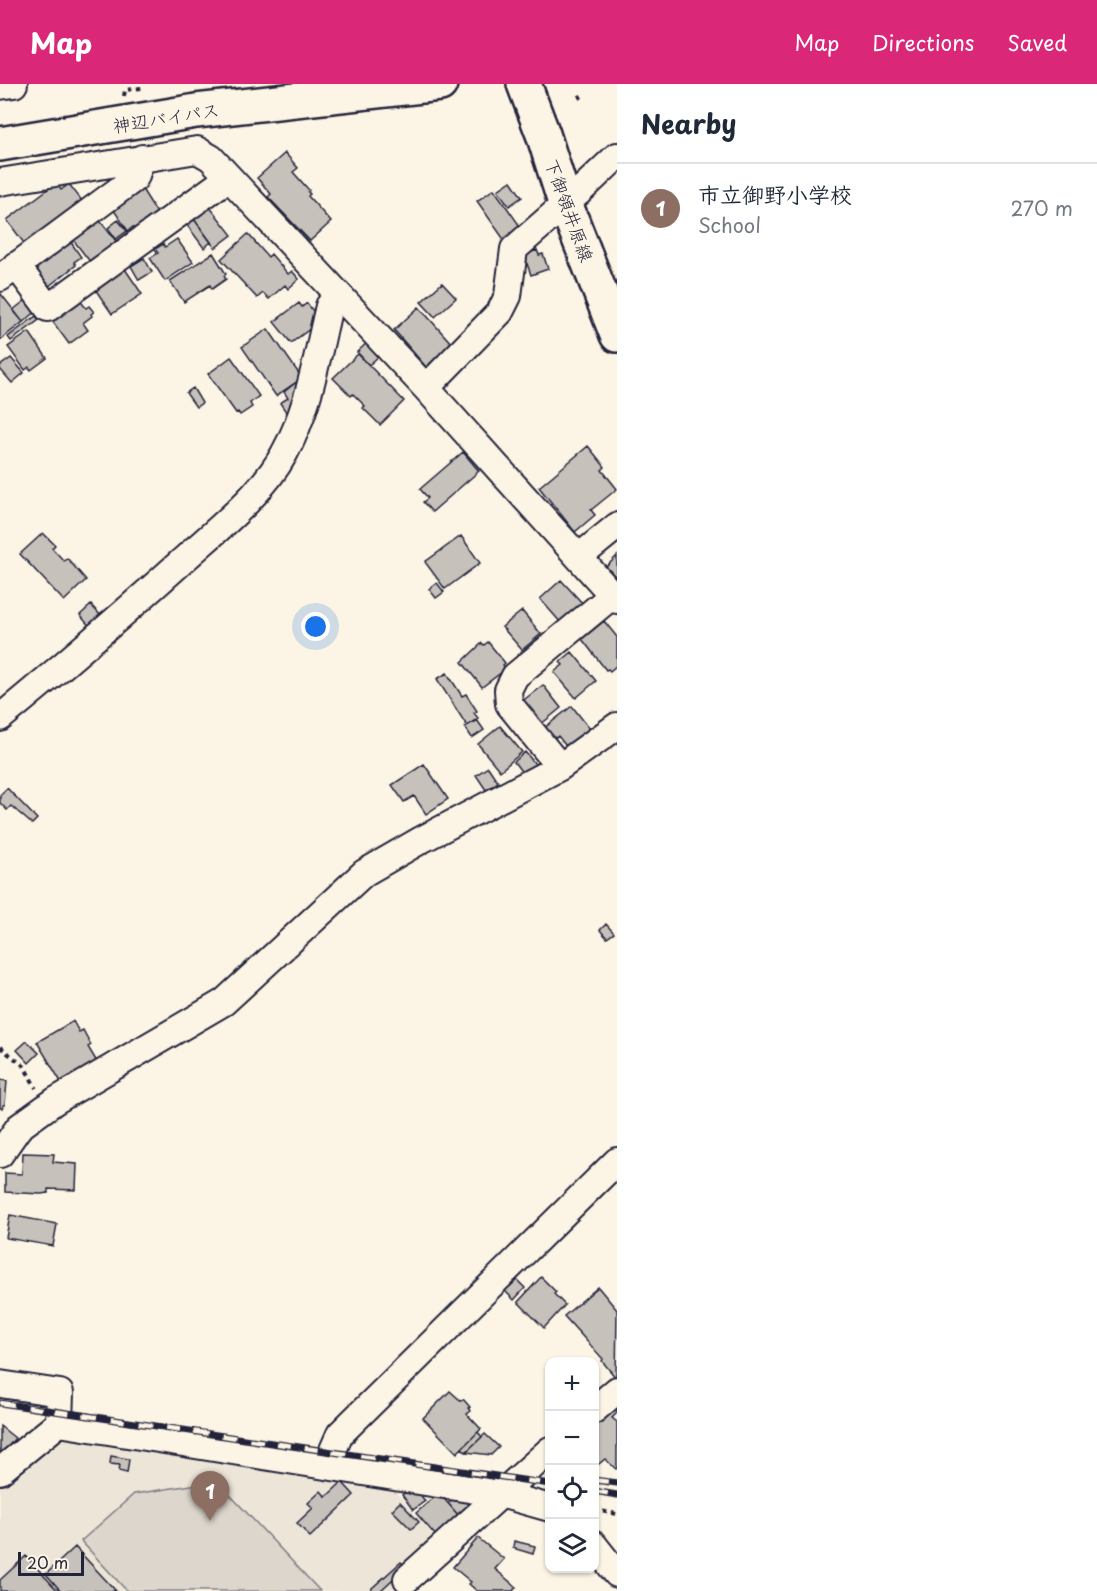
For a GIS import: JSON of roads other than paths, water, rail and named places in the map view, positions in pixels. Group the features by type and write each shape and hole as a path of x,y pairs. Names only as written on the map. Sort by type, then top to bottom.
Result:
{"main road":[{"name":"神辺バイパス","path":"0,144 196,111 441,84"},
{"name":"下御領井原線","path":"524,84 565,203 617,335"}],"street":[{"path":"0,86 14,84"},
{"path":"0,182 196,150 211,158 426,388 615,597 515,676 508,690 508,704 560,766"},
{"path":"426,388 500,312 508,296 514,249 617,156"},
{"path":"142,158 135,178 8,271 48,308 228,178"},
{"path":"0,718 84,649 224,524 258,490 283,456 301,419 329,306 338,295"},
{"path":"579,557 617,526"},
{"path":"0,1154 20,1127 47,1107 224,1002 364,873 420,840 560,766 617,726"},
{"path":"326,1466 340,1434 617,1161"},
{"path":"0,1384 60,1393 59,1423"},
{"path":"599,1406 617,1390"},
{"path":"0,1471 59,1423 500,1494 545,1507"},
{"path":"407,1579 545,1454"},
{"path":"599,1551 617,1574"}],"railway":[{"path":"0,1403 545,1483"},
{"path":"599,1481 617,1483"},
{"path":"599,1492 617,1495"}],"place":[{"name":"市立御野小学校","path":"210,1521"}]}
